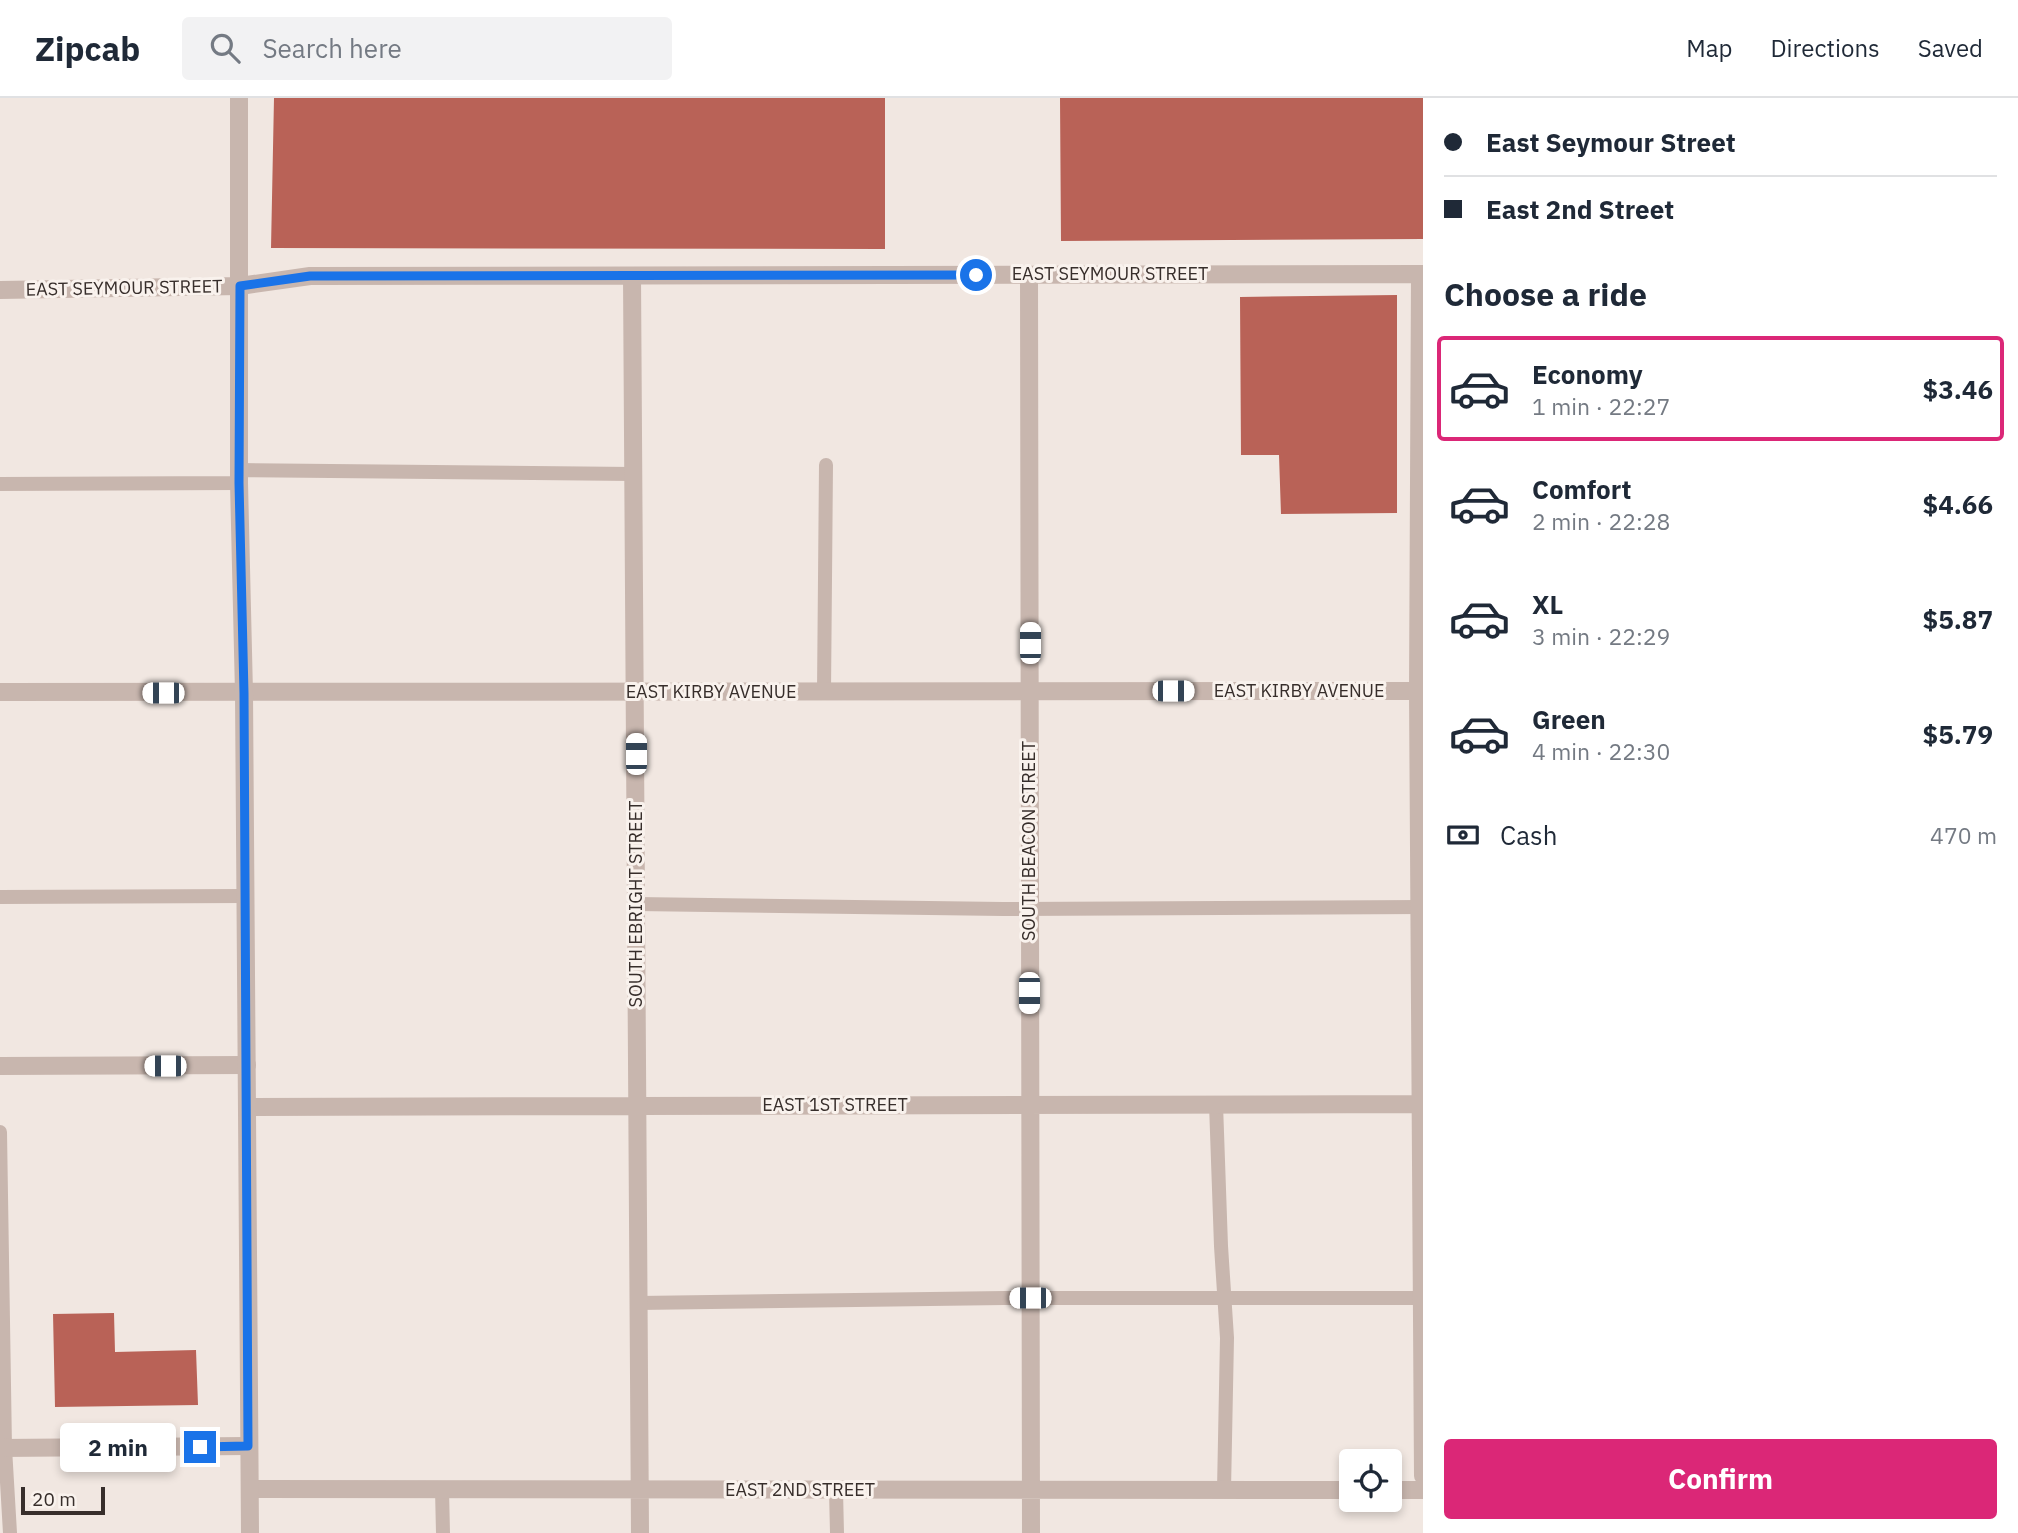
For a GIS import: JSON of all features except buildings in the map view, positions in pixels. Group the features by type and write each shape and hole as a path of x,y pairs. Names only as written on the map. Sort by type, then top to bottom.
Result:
{"street":[{"path":"239,98 239,476 244,693 250,1533"},
{"path":"1421,274 1423,1476"},
{"name":"EAST SEYMOUR STREET","path":"0,290 240,286 310,276 1421,274"},
{"name":"SOUTH BEACON STREET","path":"1029,275 1031,1533"},
{"name":"SOUTH EBRIGHT STREET","path":"632,276 640,1533"},
{"name":"EAST KIRBY AVENUE","path":"0,692 1420,691"},
{"path":"0,1066 247,1065"},
{"name":"EAST 1ST STREET","path":"247,1107 1422,1104"},
{"path":"3,1448 248,1446"},
{"name":"EAST 2ND STREET","path":"250,1489 1339,1490"},
{"path":"1402,1490 1423,1490"}],"lane":[{"path":"824,692 827,465"},
{"path":"0,484 239,476 633,474"},
{"path":"0,897 246,896"},
{"path":"636,904 1029,909 1421,907"},
{"path":"1216,1104 1223,1298 1227,1338 1224,1490"},
{"path":"0,1132 3,1448 10,1533"},
{"path":"639,1303 1030,1298 1422,1298"},
{"path":"442,1489 443,1533"},
{"path":"836,1490 836,1533"}],"route":[{"path":"200,1447 248,1446 244,693 239,483 240,286 310,276 976,275"}]}
